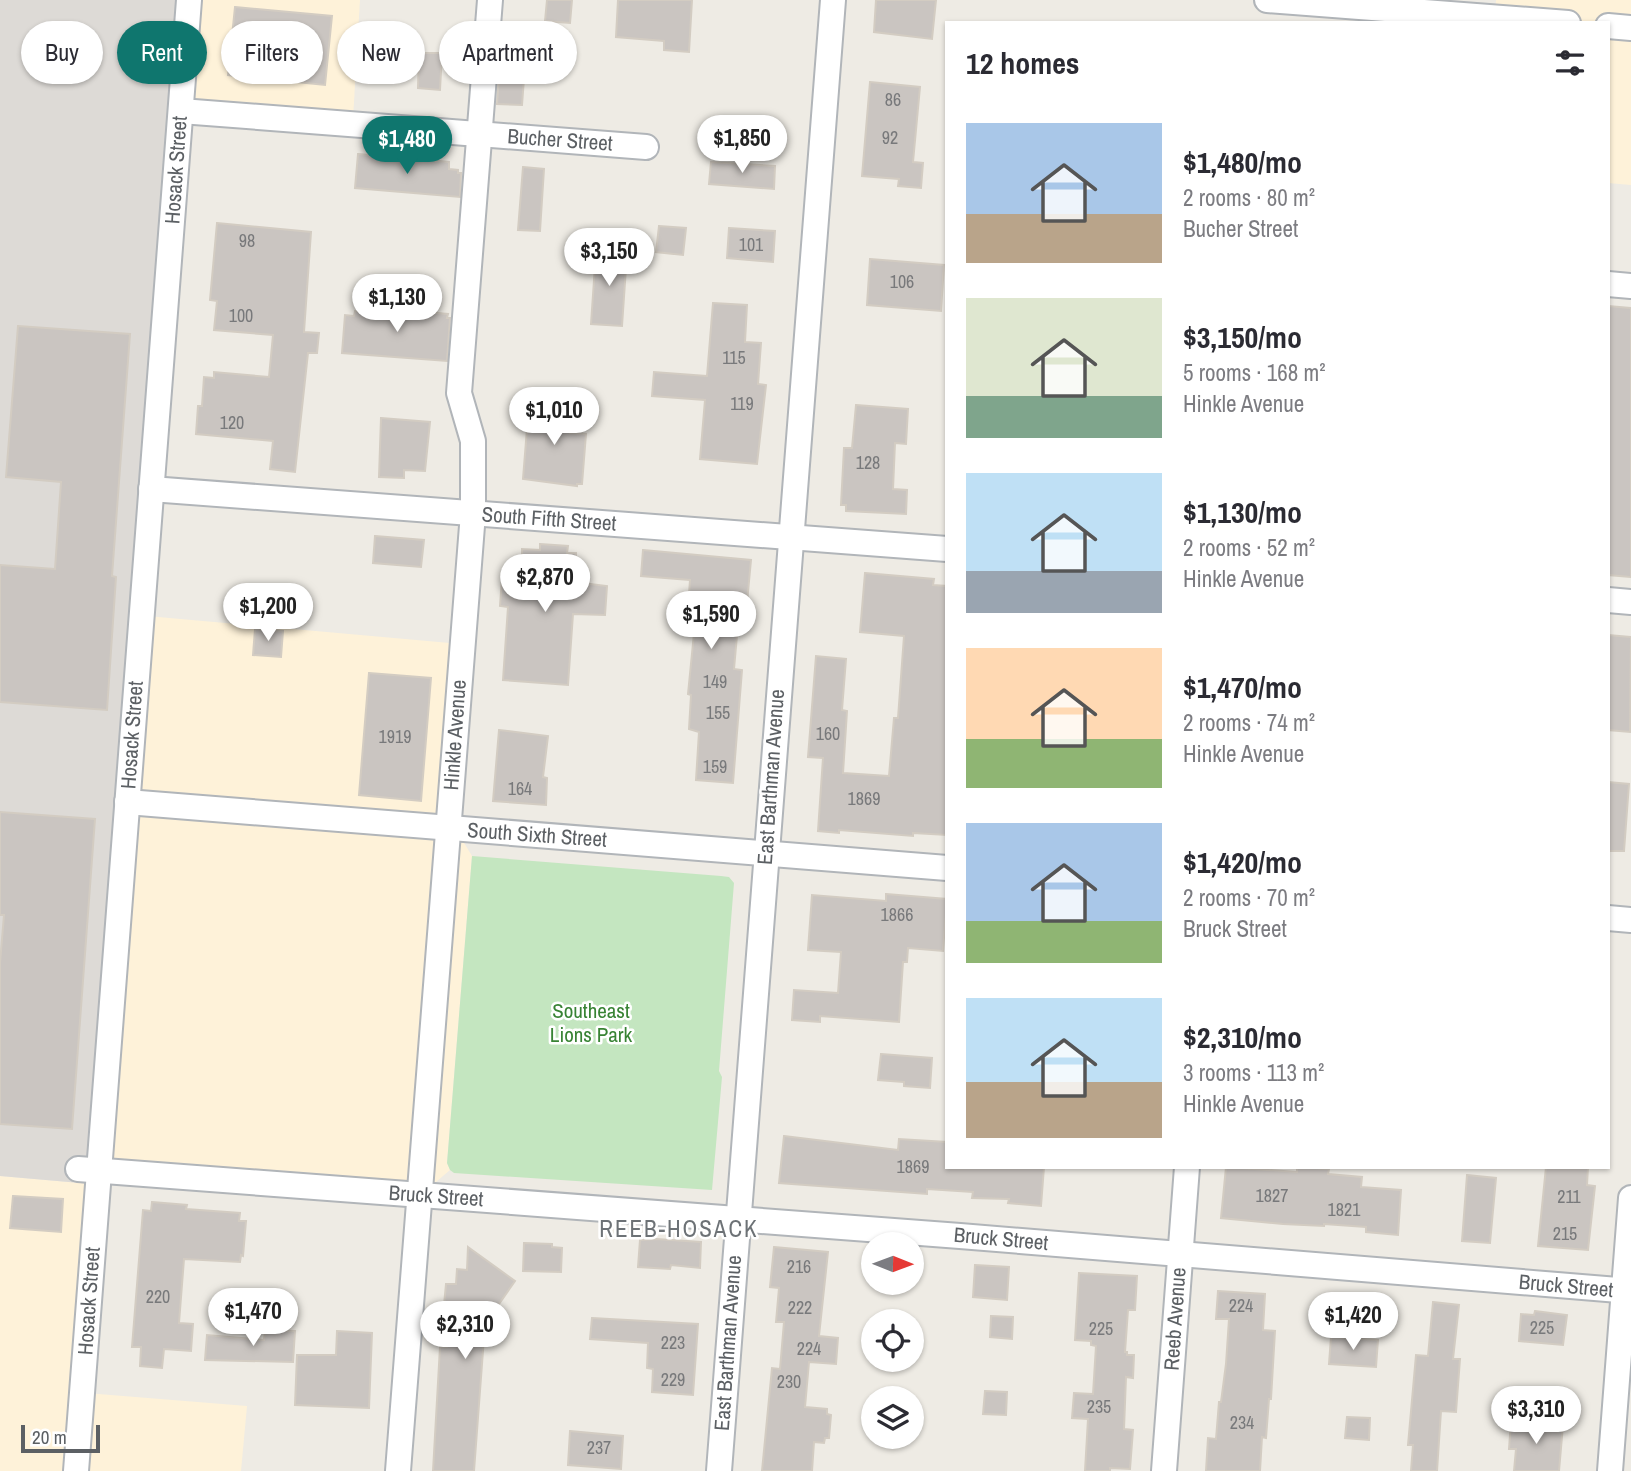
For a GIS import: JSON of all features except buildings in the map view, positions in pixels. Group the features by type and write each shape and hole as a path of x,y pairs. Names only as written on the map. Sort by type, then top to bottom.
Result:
{"street":[{"name":"Hosack Street","path":"76,1471 88,1170 127,802 190,0"},
{"name":"Hinkle Avenue","path":"398,1471 472,513 473,441 459,393 489,0"},
{"name":"East Barthman Avenue","path":"719,1471 833,0"},
{"path":"1267,0 1543,21"},
{"path":"1275,21 1276,0"},
{"path":"1610,26 1631,27"},
{"name":"Bucher Street","path":"181,110 646,146"},
{"path":"1610,284 1631,286"},
{"name":"South Fifth Street","path":"151,489 945,549"},
{"path":"1610,600 1631,602"},
{"name":"South Sixth Street","path":"127,802 945,868"},
{"path":"1610,918 1631,920"},
{"name":"Reeb Avenue","path":"1164,1471 1187,1169"},
{"name":"Bruck Street","path":"88,1170 1180,1253 1628,1291"},
{"path":"1610,1471 1628,1291 1631,1198"}],"shaded area":[{"path":"0,0 195,0 193,21 117,21 117,84 188,84 103,1185 0,1176"},
{"path":"195,0 360,0 359,21 337,21 337,84 355,84 353,119 186,109 188,84 207,84 207,21 193,21"},
{"path":"1496,0 1631,0 1631,185 1610,183 1610,21 1494,21"},
{"path":"147,616 461,644 452,823 472,856 447,1163 450,1170 422,1194 104,1170"},
{"path":"0,1176 103,1185 86,1393 247,1406 241,1471 0,1471"}],"green space":[{"name":"Southeast Lions Park","path":"472,856 721,876 729,877 734,883 712,1190 454,1173 450,1170 447,1163"}],"district":[{"name":"REEB-HOSACK","path":"679,1229"}]}
